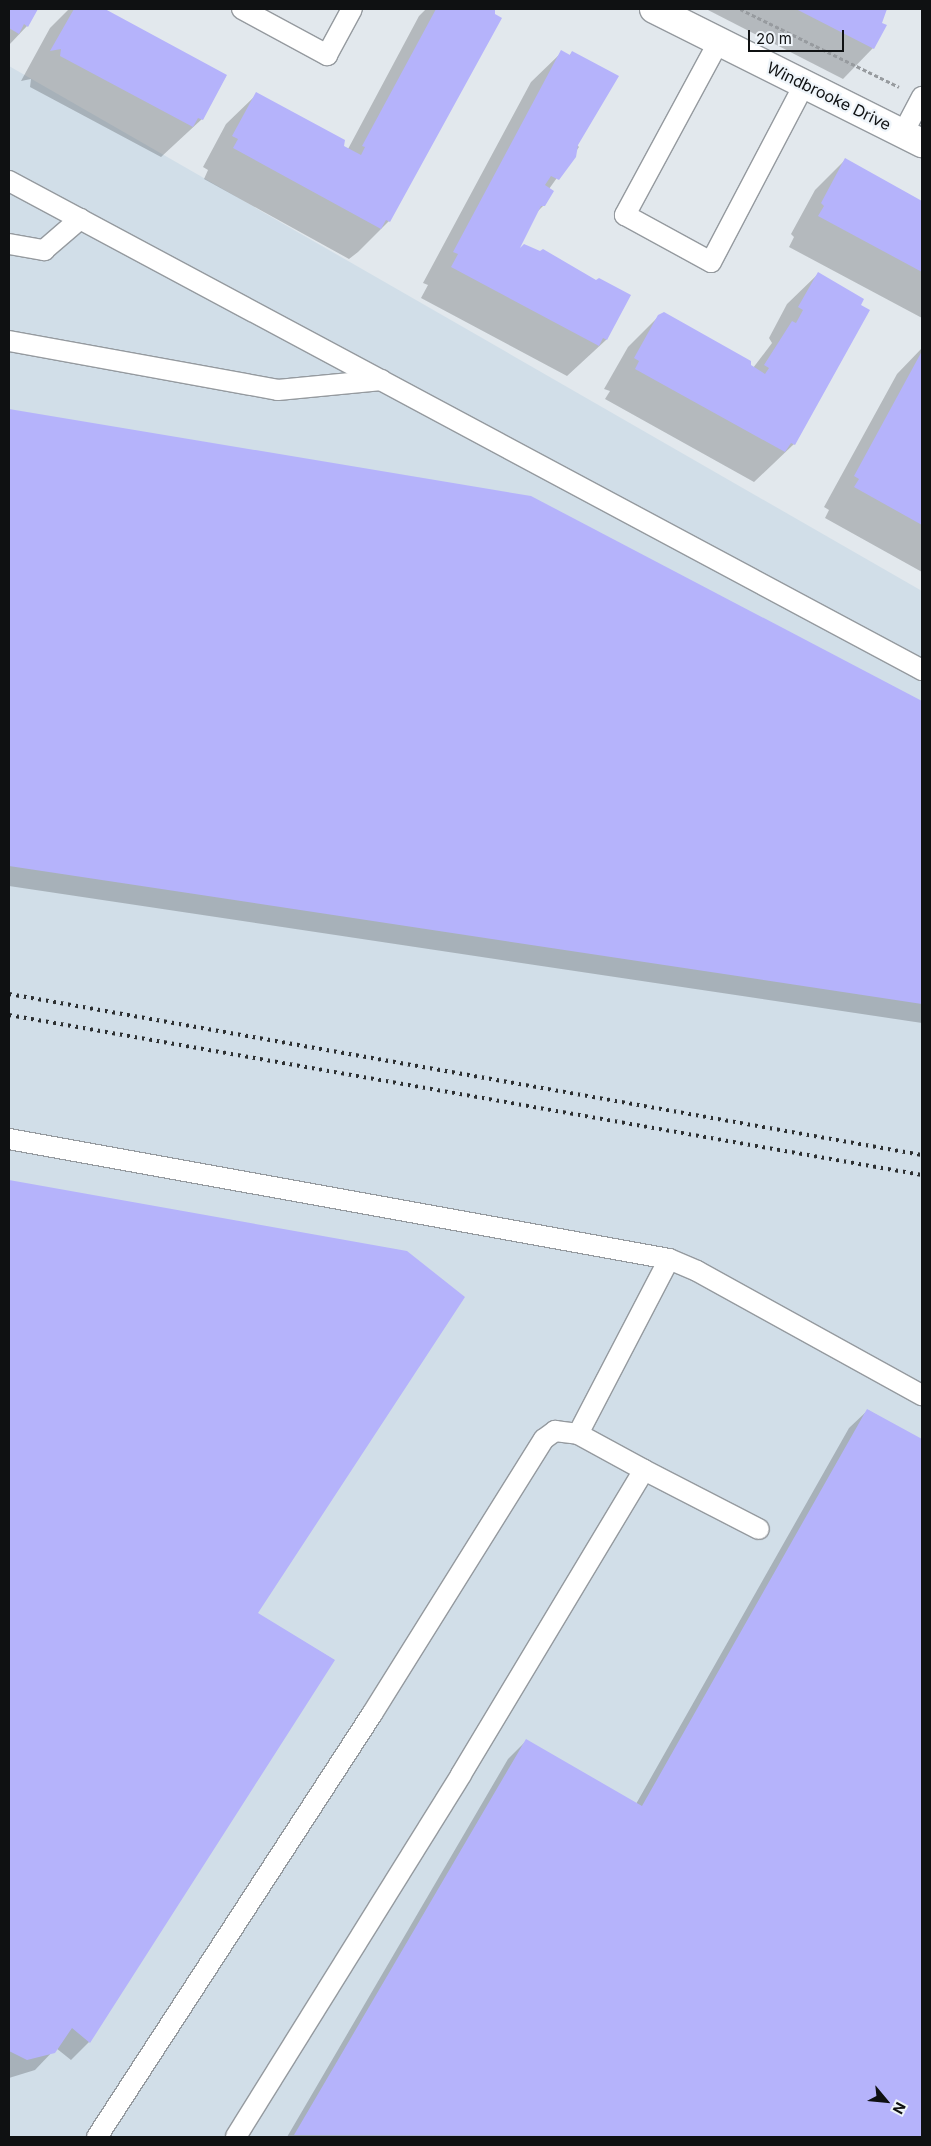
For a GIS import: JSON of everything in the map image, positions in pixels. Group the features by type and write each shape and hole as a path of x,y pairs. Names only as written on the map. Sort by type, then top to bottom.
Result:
{"street":[{"name":"Windbrooke Drive","path":"654,9 912,138"}],"lane":[{"path":"242,9 327,55 352,9"},
{"path":"719,41 625,214 710,262 805,84"},
{"path":"912,138 922,98"},
{"path":"9,181 922,670"},
{"path":"9,244 44,250 80,219"},
{"path":"9,341 278,390 382,380"},
{"path":"9,1139 668,1259 697,1271 922,1395"},
{"path":"578,1434 668,1259"},
{"path":"97,2137 372,1714 544,1439 555,1431 578,1434 759,1529"},
{"path":"236,2137 461,1775 644,1470"}],"path":[{"path":"740,9 922,98"}],"shaded area":[{"path":"9,66 922,591 922,2137 9,2137"}],"building":[{"path":"9,9 38,9 28,27 24,24 19,34 9,28"},
{"path":"74,9 105,9 227,75 203,120 198,118 193,127 60,56 61,49 50,51"},
{"path":"436,9 495,9 495,14 502,18 390,222 386,220 381,229 233,148 238,139 232,136 256,92 345,140 344,146 361,155 365,147 362,146"},
{"path":"796,9 887,9 882,23 887,25 874,49"},
{"path":"561,50 570,55 572,51 619,76 578,145 576,157 559,180 551,176 545,185 554,191 545,206 541,206 520,248 524,244 540,251 543,249 596,280 599,278 631,295 607,340 603,338 599,346 451,267 458,254 453,252"},
{"path":"845,158 922,201 922,272 818,216 824,206 821,203"},
{"path":"818,272 864,299 861,305 870,310 795,445 791,443 785,452 635,369 639,361 634,358 658,315 664,312 751,361 751,365 765,374 769,368 764,365 792,321 796,323 803,310 798,307"},
{"path":"922,351 922,525 854,487 859,479 854,476"},
{"path":"9,409 531,496 922,701 922,1004 9,866"},
{"path":"9,1180 407,1251 465,1297 258,1613 335,1660 90,2043 72,2028 55,2053 27,2060 9,2051"},
{"path":"867,1409 922,1439 922,2137 294,2135 526,1739 642,1806"}],"railway":[{"path":"9,994 922,1155"},
{"path":"9,1015 922,1175"}]}
